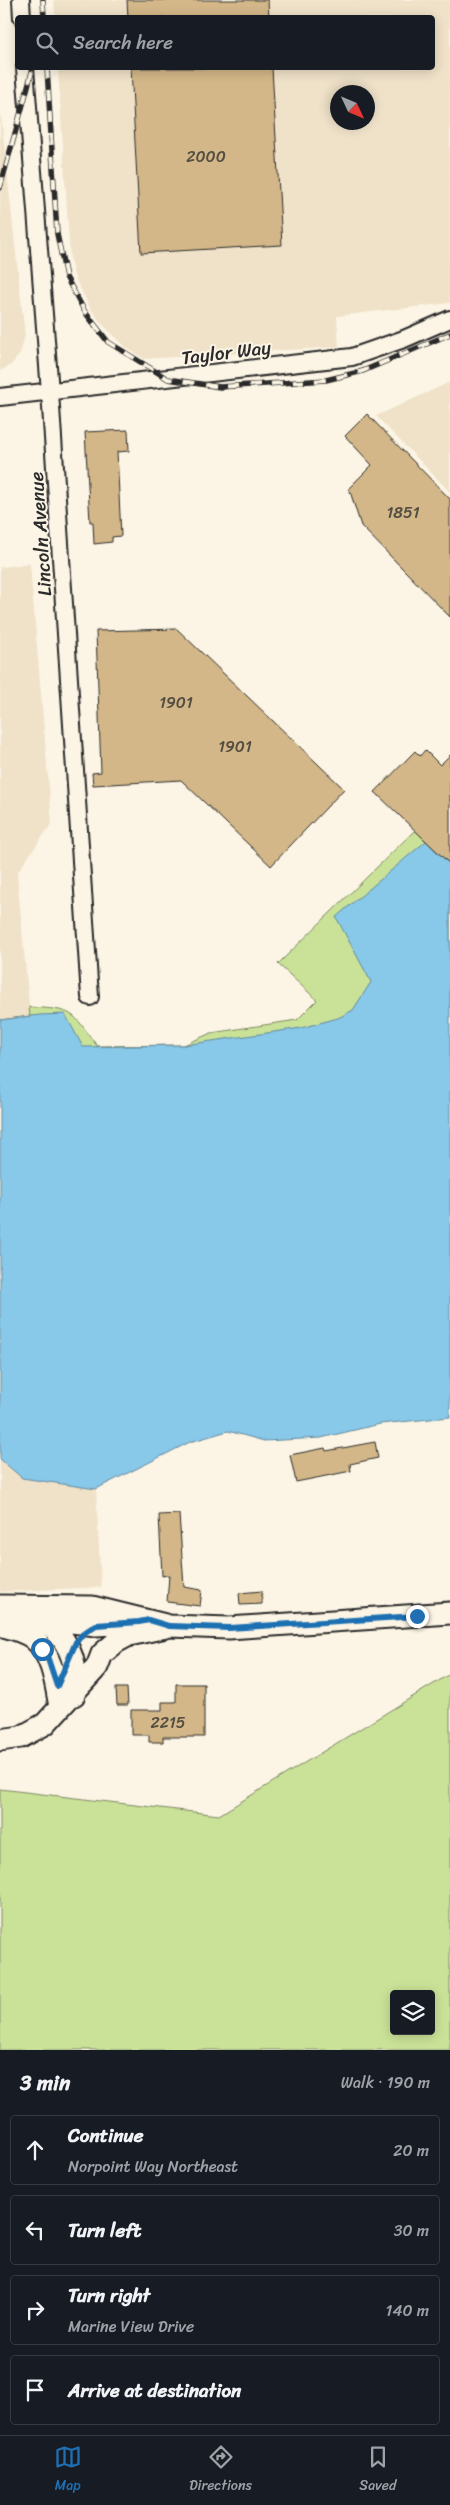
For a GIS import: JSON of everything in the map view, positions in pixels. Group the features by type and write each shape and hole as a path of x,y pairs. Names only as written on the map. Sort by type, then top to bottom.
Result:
{"main road":[{"path":"8,1606 41,1618 96,1625 139,1622 229,1628 450,1613"},
{"path":"8,1606 92,1607 159,1623"},
{"path":"0,1623 41,1618 53,1628 71,1651"},
{"path":"0,1623 33,1638 48,1659 64,1696"},
{"path":"0,1740 20,1737 35,1731 45,1724 64,1696 96,1667 102,1654 116,1642 159,1623"},
{"path":"64,1696 71,1651 84,1633 96,1625"}],"street":[{"path":"21,0 22,15"},
{"name":"Lincoln Avenue","path":"26,70 50,392 90,997"},
{"name":"Taylor Way","path":"0,397 352,357 404,339 450,318"}],"shaded area":[{"path":"54,0 450,0 450,303 337,316 339,347 144,359 128,349 101,323 90,308 74,276 70,259 58,70 435,70 435,15 55,15"},
{"path":"0,107 25,336 20,354 11,365 0,371"},
{"path":"450,382 450,492 376,416"},
{"path":"30,564 52,823 17,873 30,1016 0,1020 0,567"},
{"path":"0,1459 22,1478 96,1489 101,1587 0,1592"}],"green space":[{"path":"415,830 450,864 450,1007 121,1081 0,1020 30,1016 29,1007 64,1011 82,1025 97,1046 184,1045 211,1033 297,1020 317,1000 278,964"},
{"path":"450,1674 450,2050 0,2050 0,1789 219,1815"}],"water":[{"path":"426,841 450,864 450,1417 380,1424 321,1438 264,1441 228,1431 190,1442 96,1489 22,1478 0,1459 0,1020 65,1014 83,1047 184,1045 301,1028 338,1018 353,1010 371,982 336,917"}],"building":[{"path":"127,0 268,0 269,15 128,15"},
{"path":"131,70 272,70 282,245 141,253"},
{"path":"367,414 450,499 450,617 361,526 349,488 372,465 345,436"},
{"path":"128,430 129,451 117,452 121,536 112,537 112,542 94,544 93,522 90,522 85,432"},
{"path":"177,629 344,789 271,866 181,780 93,785 92,773 101,772 96,631"},
{"path":"425,750 440,765 450,755 450,864 375,792 415,751 420,756"},
{"path":"375,1442 378,1458 350,1464 351,1471 296,1482 290,1455 325,1448 326,1451"},
{"path":"179,1514 184,1587 202,1590 200,1606 167,1602 169,1575 162,1576 159,1515"},
{"path":"262,1591 262,1604 240,1605 239,1593"},
{"path":"176,1684 204,1684 204,1737 163,1737 163,1742 149,1742 149,1735 131,1735 131,1710 162,1710 162,1702 176,1702"},
{"path":"116,1688 127,1688 128,1705 117,1705"}],"railway":[{"path":"43,0 44,15"},
{"path":"0,188 32,70"},
{"path":"47,70 57,234 66,277 85,312 108,342 168,379 220,387 326,380 363,371 450,334"}],"route":[{"path":"42,1649 48,1659 57,1686 76,1642 84,1633 96,1625 149,1620 169,1626 229,1628 417,1616"}]}
